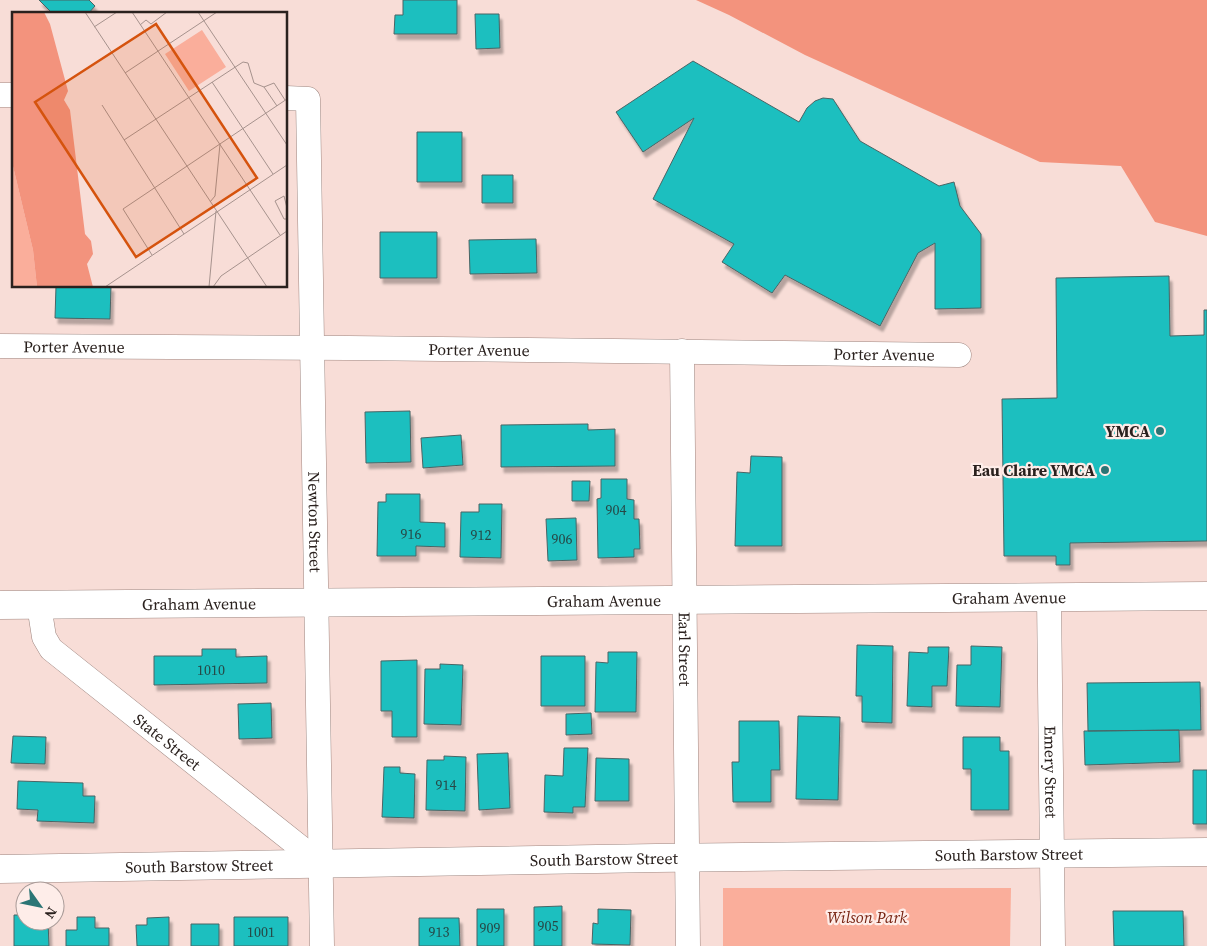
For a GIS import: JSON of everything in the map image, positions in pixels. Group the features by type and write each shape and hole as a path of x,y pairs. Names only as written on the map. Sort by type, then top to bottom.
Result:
{"street":[{"name":"Newton Street","path":"297,99 312,347 322,946"},
{"name":"Porter Avenue","path":"0,346 312,347 958,355"},
{"name":"Earl Street","path":"682,352 688,946"},
{"name":"Graham Avenue","path":"0,605 1207,596"},
{"name":"Emery Street","path":"1049,597 1052,946"},
{"name":"State Street","path":"39,605 44,637 51,649 320,863"},
{"name":"South Barstow Street","path":"0,869 1207,852"}],"green space":[{"name":"Wilson Park","path":"723,888 1011,888 1010,946 723,946"}],"shaded area":[{"path":"696,0 1207,0 1207,236 1155,222 1121,166 1040,162 805,55"}],"building":[{"path":"39,0 89,0 95,6 90,12 51,12"},
{"path":"403,0 457,0 457,34 394,34 395,15 403,15"},
{"path":"475,14 499,14 500,48 476,49"},
{"path":"693,61 799,122 807,108 815,101 823,98 833,99 860,141 939,186 954,182 960,206 981,234 981,308 935,309 935,243 918,253 880,326 785,275 772,293 722,262 734,244 653,199 694,118 643,152 616,112"},
{"path":"417,132 462,132 462,182 417,182"},
{"path":"482,175 513,175 513,203 482,203"},
{"path":"380,232 437,232 437,278 380,278"},
{"path":"536,239 537,273 470,274 469,240"},
{"name":"Eau Claire YMCA","path":"1169,276 1170,336 1204,335 1204,310 1207,310 1207,541 1070,543 1070,565 1056,565 1056,556 1004,556 1002,399 1057,398 1056,278"},
{"path":"56,288 111,288 110,319 55,318"},
{"path":"410,411 411,462 366,463 365,412"},
{"path":"588,424 588,430 615,429 615,466 501,467 501,425"},
{"path":"461,435 463,465 423,468 421,438"},
{"path":"751,456 782,457 782,546 735,546 737,472 750,473"},
{"path":"601,479 627,479 627,499 634,500 634,519 639,519 640,549 634,549 634,557 598,558 597,499 601,498"},
{"path":"572,481 590,481 589,501 572,501"},
{"path":"386,494 420,494 420,522 445,523 445,547 416,546 416,556 377,556 378,502 386,502"},
{"path":"479,504 502,504 501,558 460,557 461,512 479,512"},
{"path":"576,518 577,560 548,561 546,519"},
{"path":"857,645 893,646 892,723 862,722 862,696 856,696"},
{"path":"971,646 1002,647 1000,707 956,706 957,665 971,665"},
{"path":"928,647 949,647 947,686 932,686 932,707 907,706 909,652 928,653"},
{"path":"202,649 236,649 236,657 267,656 267,683 154,685 154,656 202,656"},
{"path":"608,652 637,652 636,712 595,712 596,662 608,663"},
{"path":"541,656 585,656 585,706 541,706"},
{"path":"417,660 417,737 392,737 392,711 381,711 381,661"},
{"path":"440,664 463,665 461,725 424,724 425,669 440,669"},
{"path":"1200,682 1201,730 1088,731 1087,683"},
{"path":"271,703 272,738 239,739 238,704"},
{"path":"591,713 592,734 566,735 566,714"},
{"path":"798,716 840,717 838,800 796,799"},
{"path":"739,721 779,721 780,770 771,770 771,802 733,802 732,762 739,762"},
{"path":"1179,730 1180,762 1085,765 1084,731"},
{"path":"13,736 46,737 45,764 11,763"},
{"path":"963,737 1000,737 1000,751 1009,751 1009,810 971,810 971,769 963,769"},
{"path":"564,748 588,748 585,807 573,807 573,813 544,812 545,775 563,776"},
{"path":"508,753 510,808 479,810 477,754"},
{"path":"444,756 466,757 465,811 426,810 427,760 444,760"},
{"path":"596,758 629,759 629,801 595,801"},
{"path":"384,767 400,767 400,773 415,774 414,818 382,817"},
{"path":"1193,770 1207,770 1207,824 1193,824"},
{"path":"18,781 83,783 83,796 95,796 94,823 37,821 38,810 17,809"},
{"path":"562,906 562,946 534,946 534,907"},
{"path":"477,909 504,909 504,946 477,946"},
{"path":"598,909 631,910 630,945 592,944 593,923 598,924"},
{"path":"1113,911 1183,911 1184,946 1114,946"},
{"path":"14,915 15,931 48,931 49,946 14,946"},
{"path":"77,917 95,917 95,928 109,928 109,946 66,946 66,930 77,930"},
{"path":"169,917 169,946 137,946 136,925 147,925 147,918"},
{"path":"234,917 288,917 288,946 234,946"},
{"path":"419,918 459,918 460,946 419,946"},
{"path":"191,924 219,924 219,946 191,946"}],"place":[{"name":"YMCA","path":"1160,431"},
{"name":"Eau Claire YMCA","path":"1105,470"}]}
